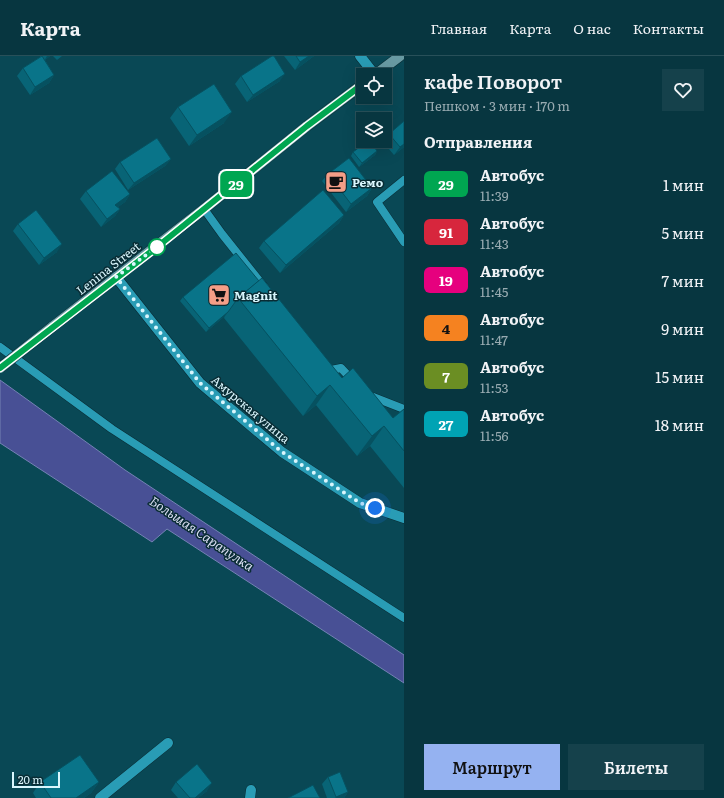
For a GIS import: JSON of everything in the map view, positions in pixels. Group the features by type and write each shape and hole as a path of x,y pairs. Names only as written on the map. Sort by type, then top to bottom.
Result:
{"main road":[{"path":"384,68 400,56"},
{"name":"Lenina Street","path":"0,368 204,209 307,126 356,89"}],"street":[{"path":"360,56 369,68"},
{"name":"Амурская улица","path":"116,277 200,383 276,447 360,503 404,518"},
{"path":"100,798 168,743"}],"lane":[{"path":"404,180 377,202 404,242"},
{"path":"204,209 266,289 267,296"},
{"path":"0,347 112,430 404,618"},
{"path":"320,366 325,372 341,368 364,394 404,409"}],"water":[{"name":"Большая Сарапулка","path":"0,380 125,470 404,655 404,683 167,529 152,542 0,443"}],"building":[{"path":"42,56 54,75 35,87 23,68"},
{"path":"274,56 285,74 253,95 241,76"},
{"path":"296,56 309,56 300,62"},
{"path":"214,84 232,112 197,135 178,107"},
{"path":"404,121 404,144 400,147 392,138 392,131"},
{"path":"157,138 171,159 134,183 120,162"},
{"path":"358,148 375,148 377,151 362,163 353,152"},
{"path":"349,158 372,188 351,204 328,174"},
{"path":"112,171 130,194 115,205 120,209 107,219 86,191"},
{"path":"323,190 344,215 286,265 264,241"},
{"path":"36,210 62,244 44,258 18,224"},
{"name":"Magnit","path":"236,253 259,281 238,298 228,312 209,328 183,297"},
{"path":"262,278 342,378 353,368 393,418 404,409 404,451 384,426 372,436 330,385 317,396 238,298"},
{"path":"80,755 99,782 76,798 51,798 40,782"},
{"path":"197,764 212,783 195,798 190,798 176,782"},
{"path":"340,772 348,792 336,797 328,777"},
{"path":"313,785 320,798 288,798"}],"bus line":[{"name":"29","path":"0,368 116,277 157,247 307,126 356,89"}],"place":[{"name":"Ремо","path":"336,182"},
{"name":"Magnit","path":"219,295"}],"route":[{"path":"157,247 116,277 200,383 282,452 360,503 375,508"}]}
